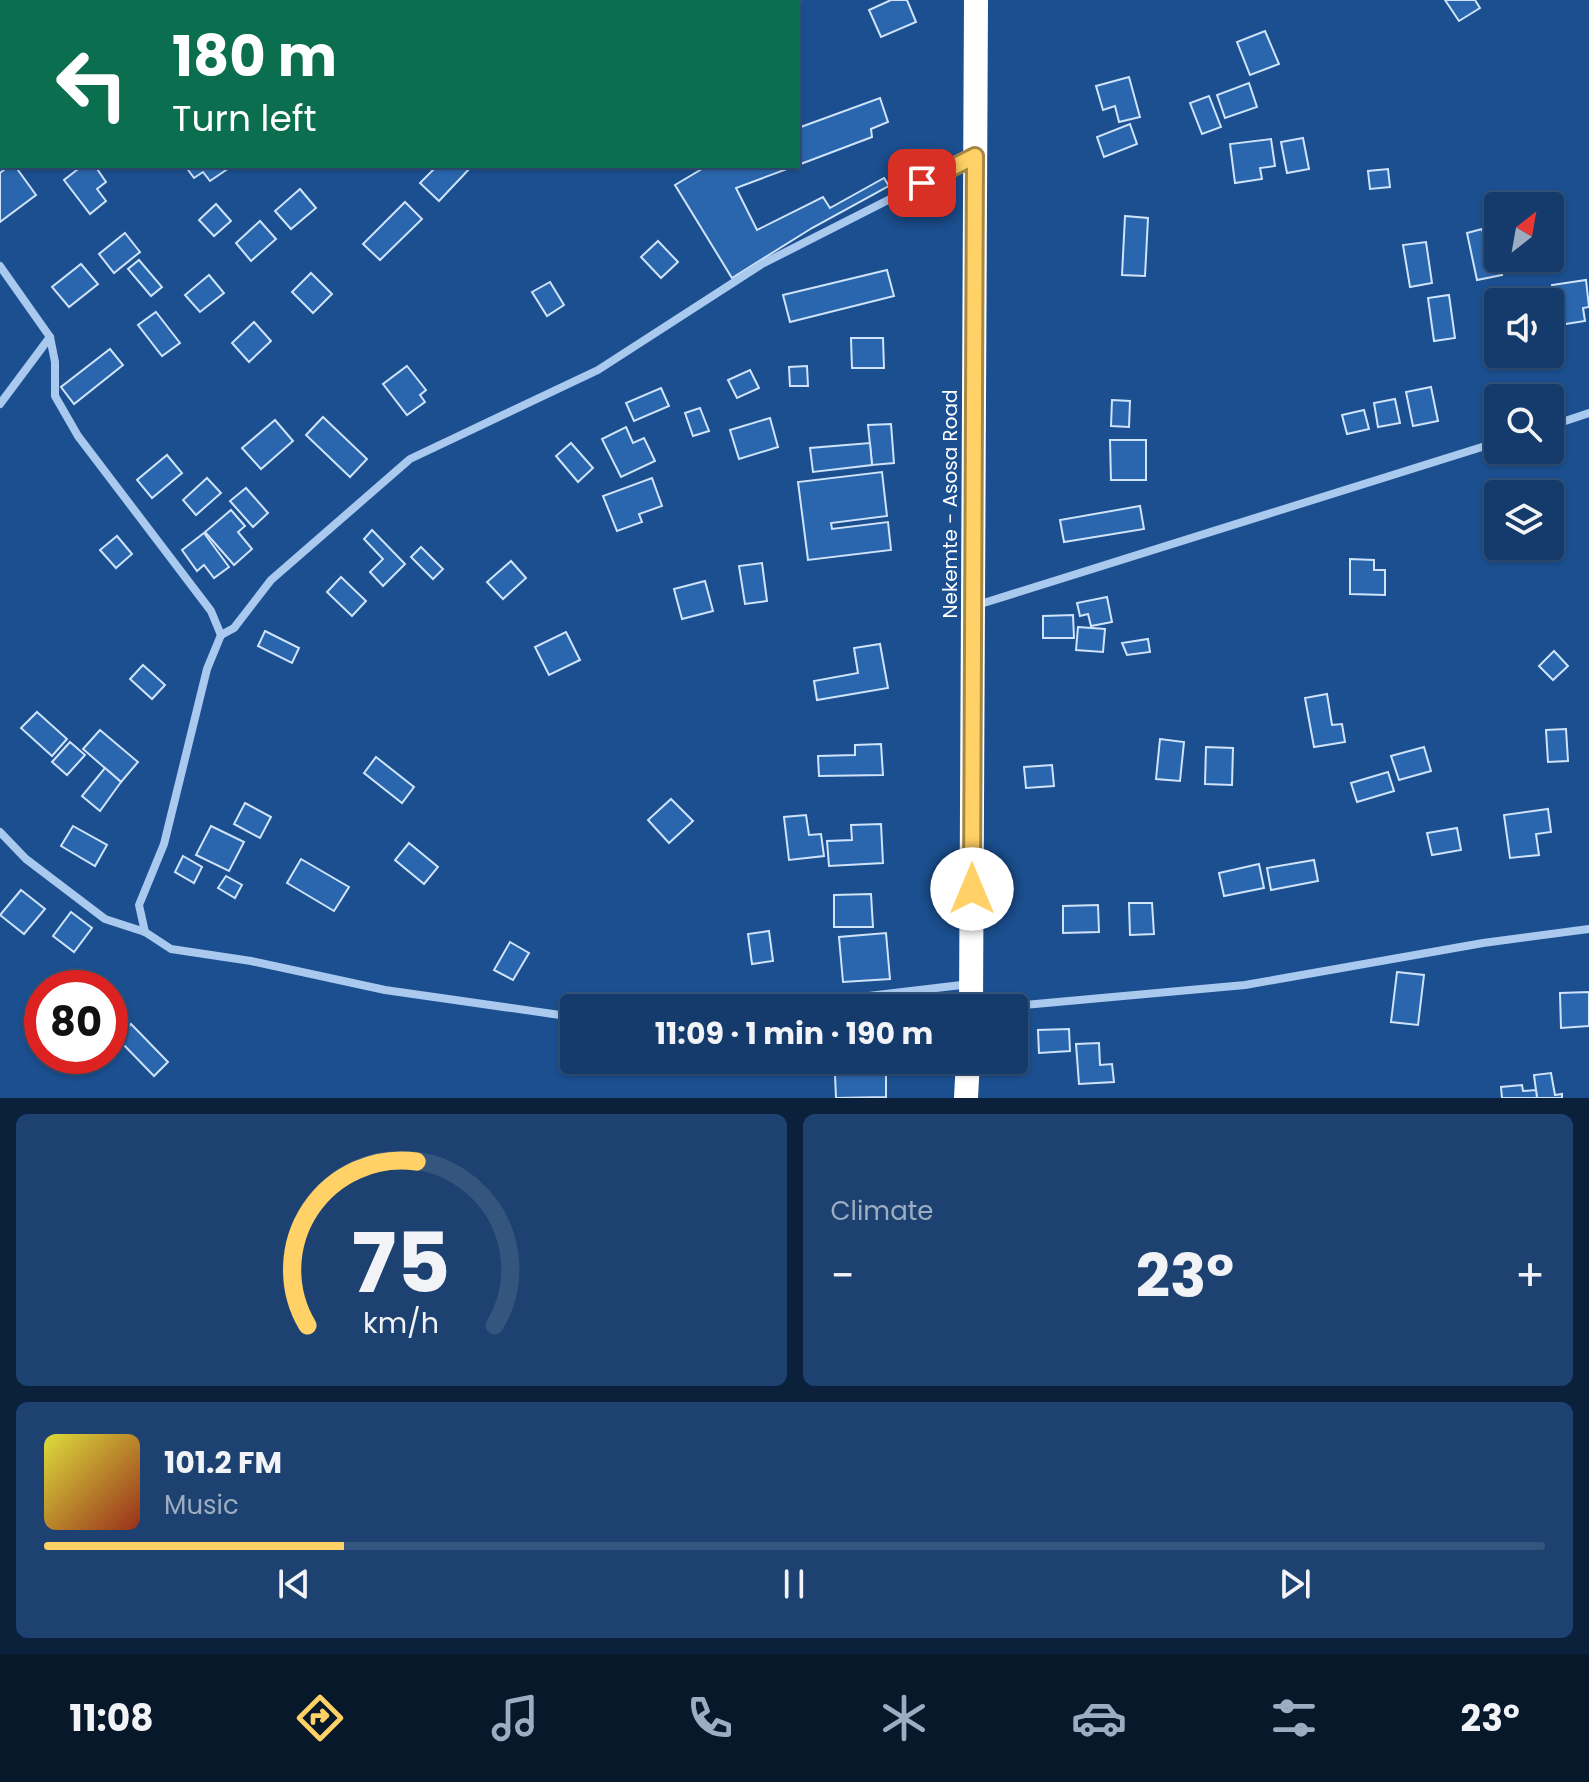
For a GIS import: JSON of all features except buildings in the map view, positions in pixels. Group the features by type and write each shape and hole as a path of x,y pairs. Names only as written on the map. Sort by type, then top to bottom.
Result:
{"highway":[{"name":"Nekemte - Asosa Road","path":"971,994 976,0"},
{"path":"966,1098 967,1074"}],"street":[{"path":"145,932 139,905 164,844 203,684 221,635 234,628 271,580 410,459 598,370 762,264 975,156"},
{"path":"0,266 50,337 55,362 55,396 78,436 211,611 221,635"},
{"path":"0,404 50,337"},
{"path":"1564,421 1589,413"},
{"path":"974,606 1484,446"},
{"path":"0,832 26,859 105,919 145,932 171,949 251,961 400,993 560,1015"},
{"path":"1028,1005 1245,985 1483,943 1589,929"},
{"path":"881,994 971,983"}],"route":[{"path":"922,183 975,156 972,889"}]}
